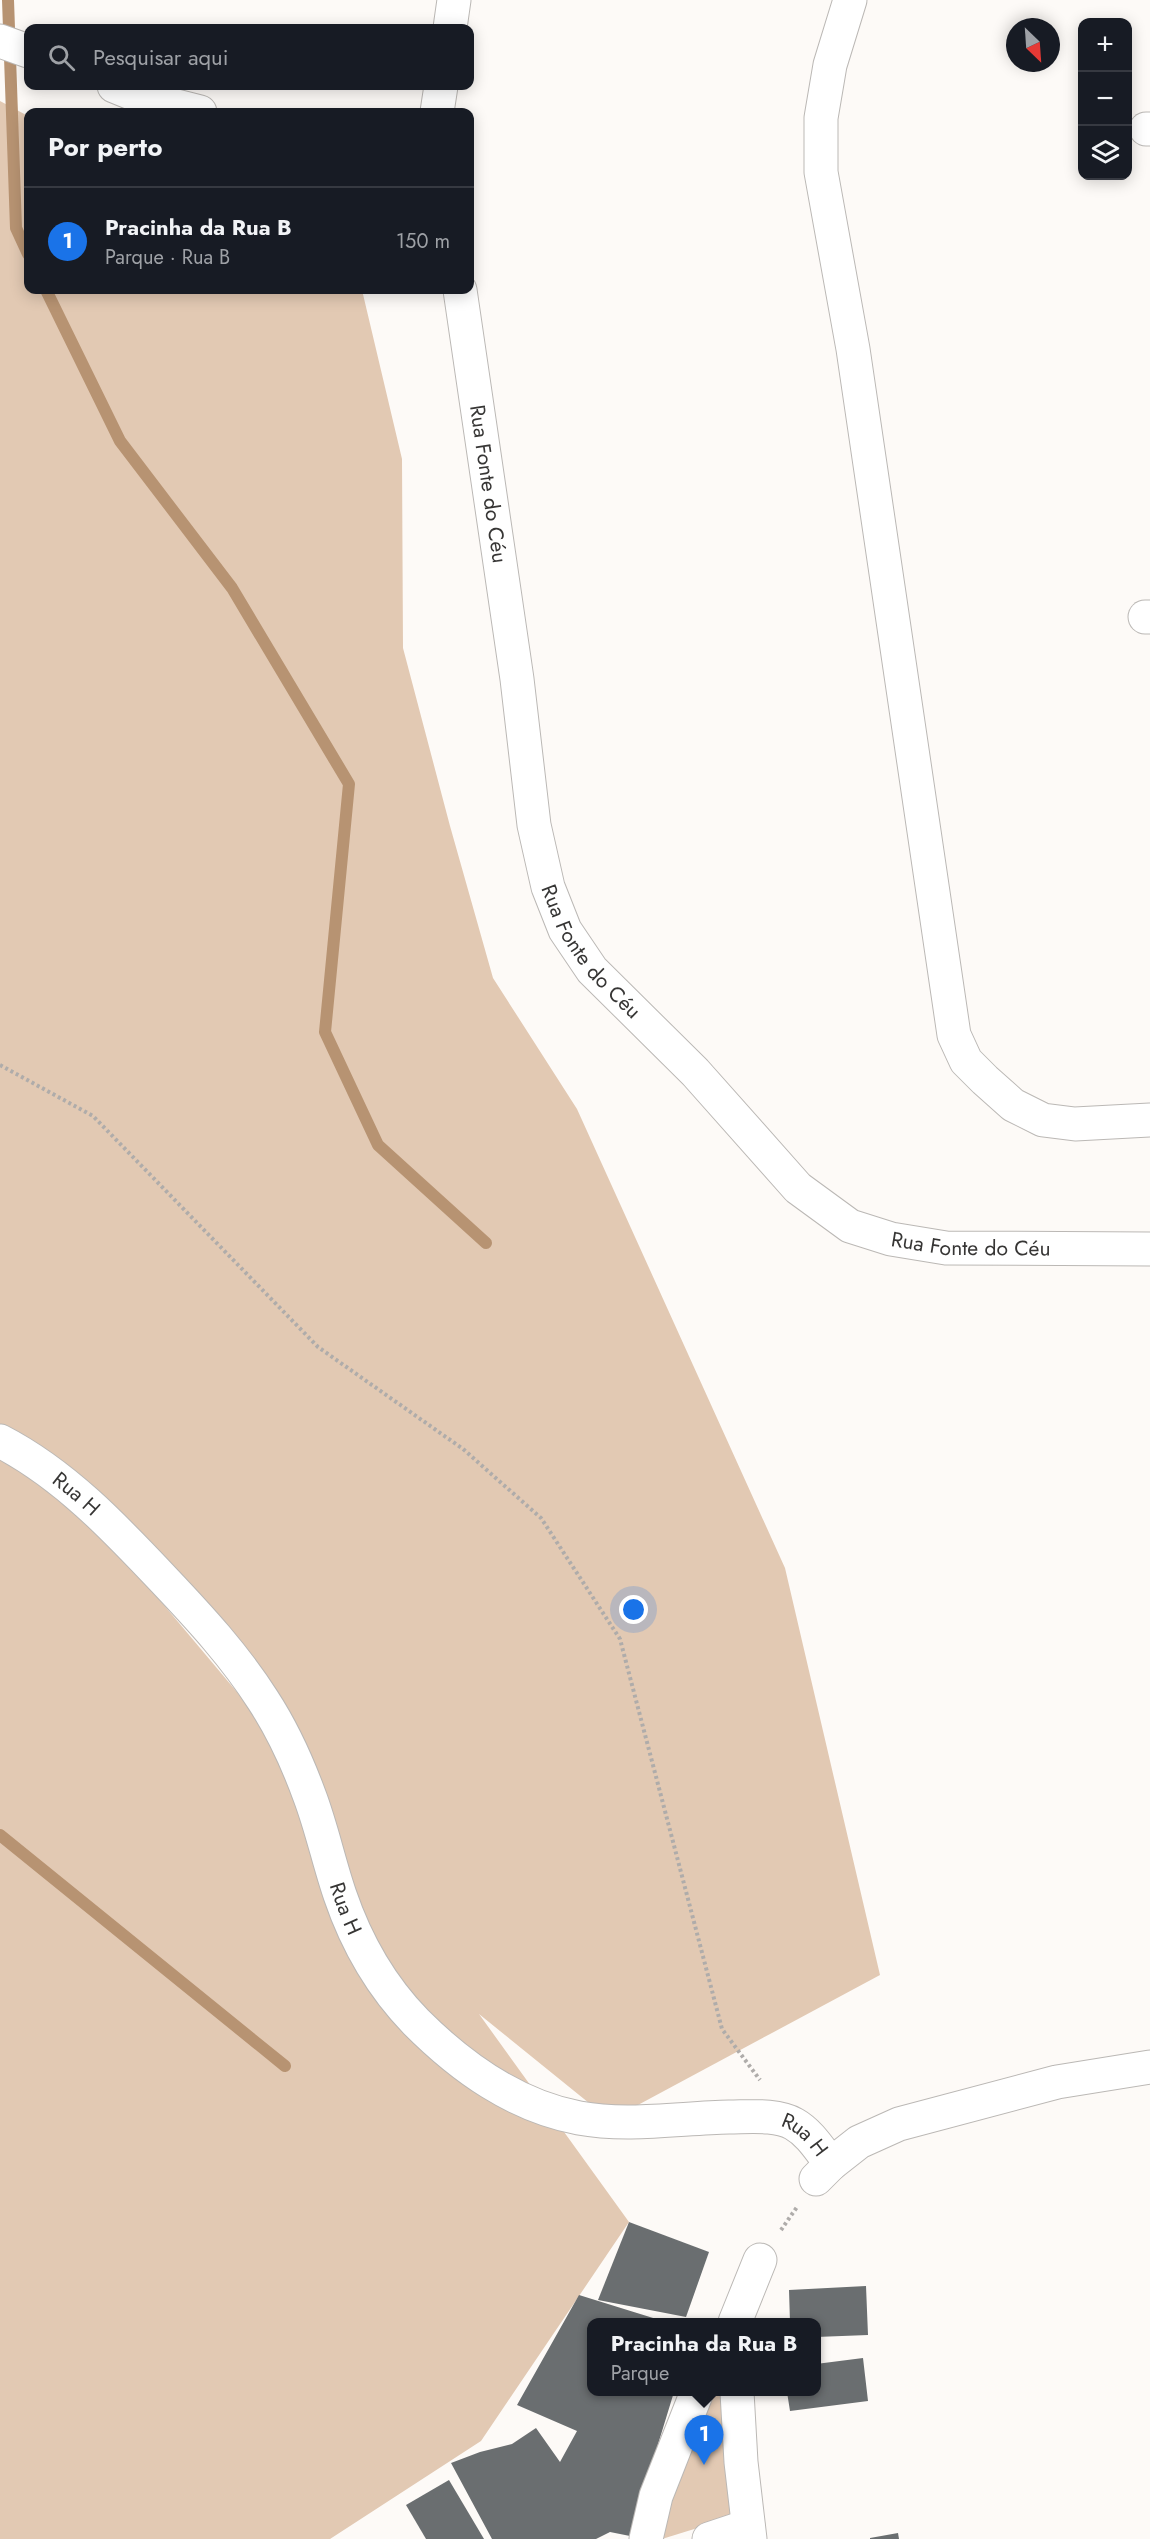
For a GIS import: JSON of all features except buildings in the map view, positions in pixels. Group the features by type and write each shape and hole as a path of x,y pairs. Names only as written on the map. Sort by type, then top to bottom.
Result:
{"street":[{"path":"451,24 454,0"},
{"path":"850,0 830,64 822,118 821,172 853,349 954,1035 966,1061 985,1080 1012,1105 1043,1120 1075,1124 1150,1120"},
{"path":"0,41 24,50"},
{"path":"124,90 141,97 184,108"},
{"path":"438,108 440,90"},
{"name":"Rua Fonte do Céu","path":"461,294 517,679 534,825 548,887 565,930 592,970 695,1072 798,1188 850,1226 891,1239 946,1248 1150,1249"},
{"name":"Rua H","path":"0,1441 24,1453 52,1473 120,1533 230,1653 265,1702 295,1760 310,1798 344,1906 357,1937 382,1982 416,2022 463,2064 507,2093 546,2110 581,2118 632,2120 776,2118 794,2124 808,2136 824,2171"},
{"path":"824,2171 859,2142 899,2124 1057,2082 1150,2067"},
{"path":"737,2318 760,2260"},
{"path":"646,2539 656,2496 695,2396"},
{"path":"709,2539 749,2533 741,2462 737,2396"}],"path":[{"path":"0,1065 93,1116 318,1347 463,1449 541,1518 620,1639 722,2029 794,2124"},
{"path":"760,2260 824,2171"}],"shaded area":[{"path":"0,101 24,114 24,294 363,294 402,459 403,648 493,978 577,1109 785,1568 880,1975 610,2120 479,2014 629,2222 481,2441 330,2539 0,2539","holes":["59,1480 197,1616 289,1754"]},
{"path":"708,2396 727,2396 733,2517 662,2539 647,2539"}],"waterway":[{"path":"8,0 16,228 24,245"},
{"path":"48,294 120,441 232,588 349,784 325,1032 378,1145 486,1243"},
{"path":"0,1835 285,2066"}],"place":[{"name":"Pracinha da Rua B","path":"704,2465"}]}
